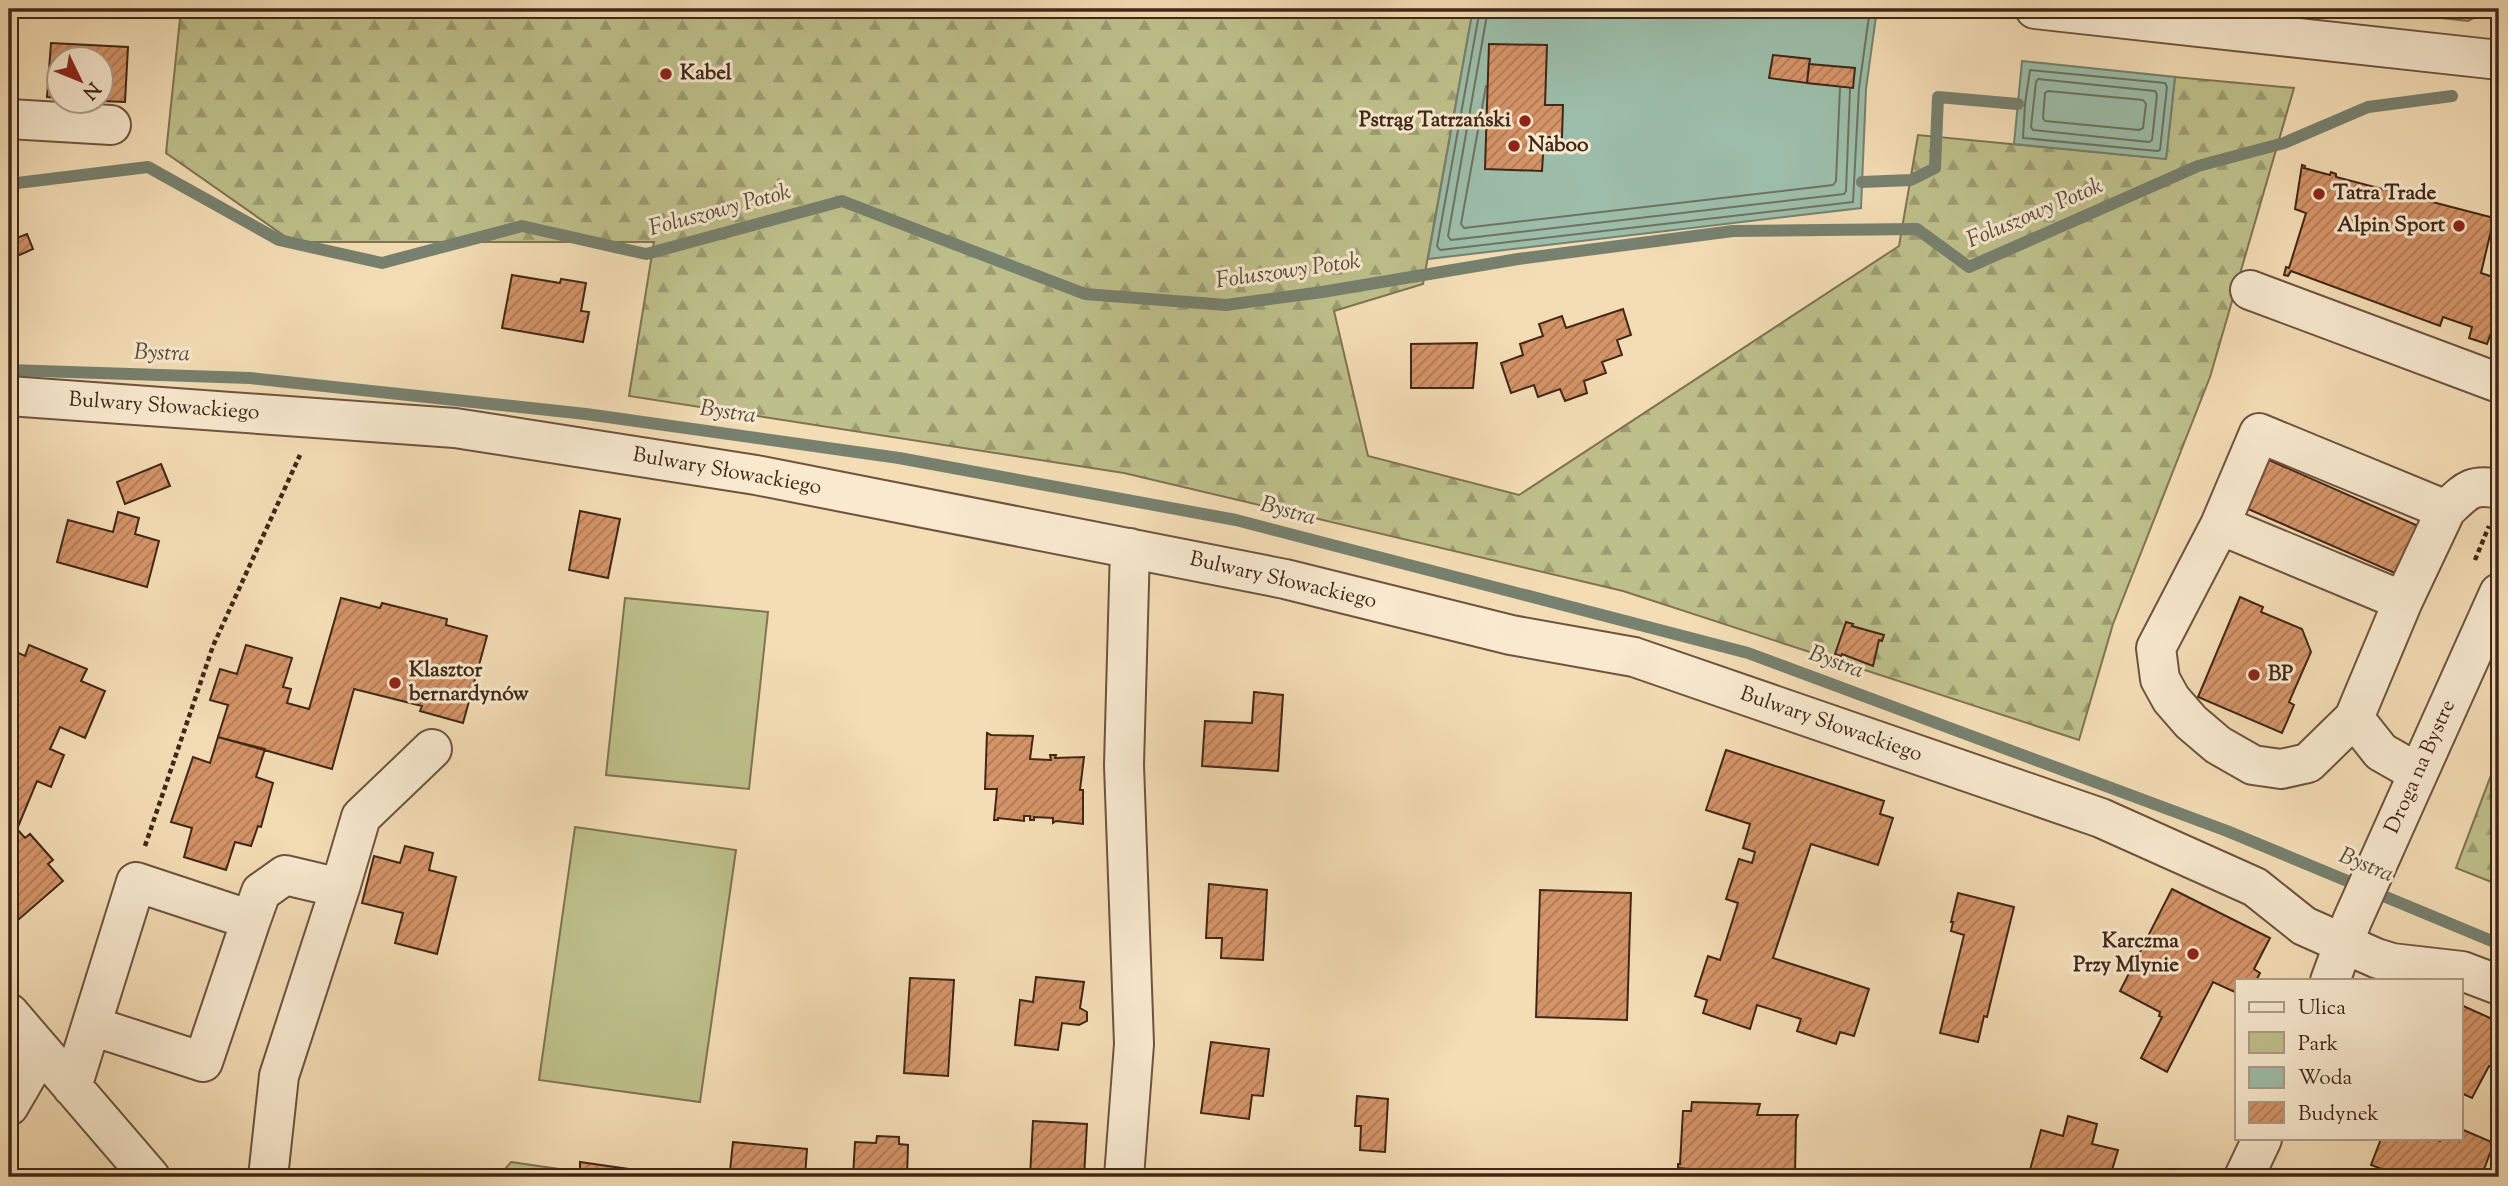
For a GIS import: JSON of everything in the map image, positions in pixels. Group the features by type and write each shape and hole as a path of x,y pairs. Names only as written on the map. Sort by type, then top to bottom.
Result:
{"street":[{"path":"2035,9 2499,60"},
{"path":"9,119 111,125"},
{"path":"2250,290 2499,383"},
{"name":"Bulwary Słowackiego","path":"9,396 455,428 742,473 1285,579 1511,635 1634,657 2101,818 2255,887 2304,926 2348,933 2392,963 2462,971 2499,985"},
{"path":"2446,510 2259,433 2220,525 2157,648 2160,679 2171,699 2191,722 2218,745 2253,765 2281,769 2308,763 2354,718 2403,601 2446,510 2469,489 2484,486 2499,489"},
{"path":"2220,525 2403,601"},
{"path":"1124,1177 1134,1044 1124,765 1130,548"},
{"name":"Droga na Bystre","path":"2331,979 2386,844 2499,593"},
{"path":"2354,718 2381,752 2418,773"},
{"path":"268,1177 279,1076 361,817 432,749"},
{"path":"92,1026 203,1062 261,892 285,875 340,888"},
{"path":"72,1087 136,882 251,920"},
{"path":"9,1013 150,1177"},
{"path":"9,1106 41,1051"},
{"path":"2244,1177 2262,1140"}],"path":[{"path":"136,882 144,850 213,646 298,461 312,417"}],"green space":[{"path":"181,9 300,9 339,12 340,9 1473,9 1423,284 1334,311 1368,456 1519,495 1899,246 1918,135 2166,159 2175,77 2294,88 2210,377 2113,624 2079,740 1623,591 1124,473 629,396 654,242 293,242 166,153"},
{"path":"2359,9 2490,9 2468,21"},
{"path":"625,598 768,612 749,789 606,775"},
{"path":"2499,754 2499,885 2456,868"},
{"path":"575,827 736,850 700,1102 539,1080"},
{"path":"511,1162 559,1169 562,1177 491,1177 495,1172 500,1175"}],"water":[{"path":"1473,9 1877,9 1866,89 1861,208 1428,259"},
{"path":"2022,61 2175,77 2166,159 2014,144"}],"building":[{"path":"51,43 109,46 51,46"},
{"name":"Pstrąg Tatrzański","path":"1489,44 1547,45 1545,105 1563,105 1562,137 1544,137 1542,171 1485,169"},
{"path":"116,46 128,47 125,102 116,102"},
{"path":"1773,55 1810,59 1807,83 1769,78"},
{"path":"1809,64 1855,68 1853,88 1807,83"},
{"path":"2302,165 2304,168 2330,175 2331,172 2336,174 2336,177 2494,218 2481,273 2499,279 2499,311 2487,344 2469,338 2472,327 2443,317 2440,326 2291,271 2288,276 2284,275 2286,267 2289,268 2306,213 2295,209"},
{"path":"27,234 33,249 15,257 9,241"},
{"path":"512,275 560,283 561,279 586,283 581,311 589,312 583,342 502,328"},
{"path":"1623,309 1631,335 1617,340 1622,355 1602,362 1606,373 1584,381 1587,393 1565,401 1560,389 1538,397 1534,385 1511,393 1501,363 1523,355 1520,344 1543,336 1539,324 1562,316 1566,328"},
{"path":"1477,343 1473,388 1411,388 1411,344"},
{"path":"2269,460 2425,529 2404,577 2248,509"},
{"path":"161,464 170,486 125,504 117,482"},
{"path":"580,511 620,519 608,578 569,570"},
{"path":"118,512 139,518 135,534 159,541 147,587 57,562 68,520 113,532"},
{"name":"BP","path":"2240,597 2263,607 2261,612 2302,629 2311,652 2289,702 2294,705 2282,733 2198,697"},
{"name":"Klasztor bernardynów","path":"341,598 380,608 382,603 447,619 446,625 487,636 463,723 420,711 422,706 354,689 332,769 218,737 228,705 210,700 220,669 237,674 246,645 292,658 283,687 291,689 287,703 309,709"},
{"path":"1846,622 1884,635 1882,641 1879,640 1873,666 1842,654 1835,654"},
{"path":"29,645 87,669 81,681 105,691 85,738 60,727 50,749 64,755 51,787 37,781 17,829 25,838 30,834 53,860 48,864 63,881 18,920 9,912 9,658 12,650 25,656"},
{"path":"1254,692 1283,695 1278,771 1202,766 1205,721 1252,723"},
{"path":"987,733 1033,736 1030,759 1051,760 1050,755 1056,755 1055,758 1084,757 1080,790 1083,790 1083,824 1053,823 1053,818 1034,817 1034,820 1030,820 1030,816 1024,816 1024,821 998,818 994,820 997,789 985,789"},
{"path":"218,737 265,749 256,777 273,783 261,827 258,826 251,846 235,842 226,870 184,857 192,828 171,822 193,757 210,763"},
{"path":"1726,750 1884,801 1880,814 1893,818 1878,865 1811,844 1773,958 1869,989 1854,1036 1840,1032 1836,1044 1797,1031 1801,1019 1757,1005 1750,1029 1703,1013 1707,1000 1695,996 1708,956 1720,960 1738,903 1726,899 1739,859 1752,863 1755,852 1743,848 1750,824 1706,810"},
{"path":"405,846 433,853 429,870 456,877 437,954 395,943 403,913 362,903 374,856 400,863"},
{"path":"1209,884 1267,890 1263,960 1221,958 1222,938 1206,938"},
{"path":"2172,889 2270,938 2254,969 2260,973 2257,979 2235,979 2235,992 2213,982 2167,1072 2141,1058 2162,1017 2159,1016 2160,1012 2120,991"},
{"path":"1540,890 1631,893 1627,1020 1536,1017"},
{"path":"1958,893 2014,907 1987,1017 1984,1016 1978,1042 1940,1033 1964,935 1951,931"},
{"path":"1036,977 1084,982 1080,1008 1087,1012 1087,1021 1079,1025 1062,1023 1058,1050 1015,1045 1020,1000 1033,1002"},
{"path":"910,978 954,980 948,1076 904,1073"},
{"path":"2462,1005 2499,1022 2499,1071 2489,1066 2472,1098 2462,1093"},
{"path":"1211,1042 1269,1049 1263,1096 1252,1095 1249,1119 1201,1113"},
{"path":"1357,1096 1388,1099 1385,1152 1360,1150 1361,1126 1355,1126"},
{"path":"1692,1102 1760,1104 1757,1115 1798,1115 1795,1175 1754,1173 1754,1177 1688,1177 1688,1169 1678,1168 1678,1164 1683,1111 1691,1111"},
{"path":"2068,1116 2097,1124 2092,1144 2118,1150 2110,1177 2084,1174 2083,1177 2028,1177 2041,1130 2063,1136"},
{"path":"1033,1121 1087,1124 1084,1177 1030,1177"},
{"path":"2462,1129 2494,1143 2481,1177 2403,1177 2371,1165 2381,1140 2462,1140"},
{"path":"877,1136 899,1137 899,1144 908,1145 907,1177 853,1177 855,1142 876,1143"},
{"path":"733,1142 807,1149 805,1177 730,1171"},
{"path":"580,1162 652,1170 651,1172 693,1177 580,1177"}],"waterway":[{"name":"Foluszowy Potok","path":"9,184 148,167 279,240 382,263 522,226 646,254 842,201 1085,294 1226,305 1518,259 1733,231 1917,229 1969,267 2198,166 2284,143 2368,107 2452,96"},
{"path":"1862,182 1911,180 1935,168 1938,97 2018,104"},
{"name":"Bystra","path":"9,370 250,378 586,414 899,458 1236,520 1748,653 2227,831 2499,944"}],"place":[{"name":"Kabel","path":"666,74"},
{"name":"Pstrąg Tatrzański","path":"1525,121"},
{"name":"Naboo","path":"1514,146"},
{"name":"Tatra Trade","path":"2319,194"},
{"name":"Alpin Sport","path":"2459,226"},
{"name":"BP","path":"2254,675"},
{"name":"Klasztor bernardynów","path":"395,683"},
{"name":"Karczma Przy Mlynie","path":"2193,954"}]}
